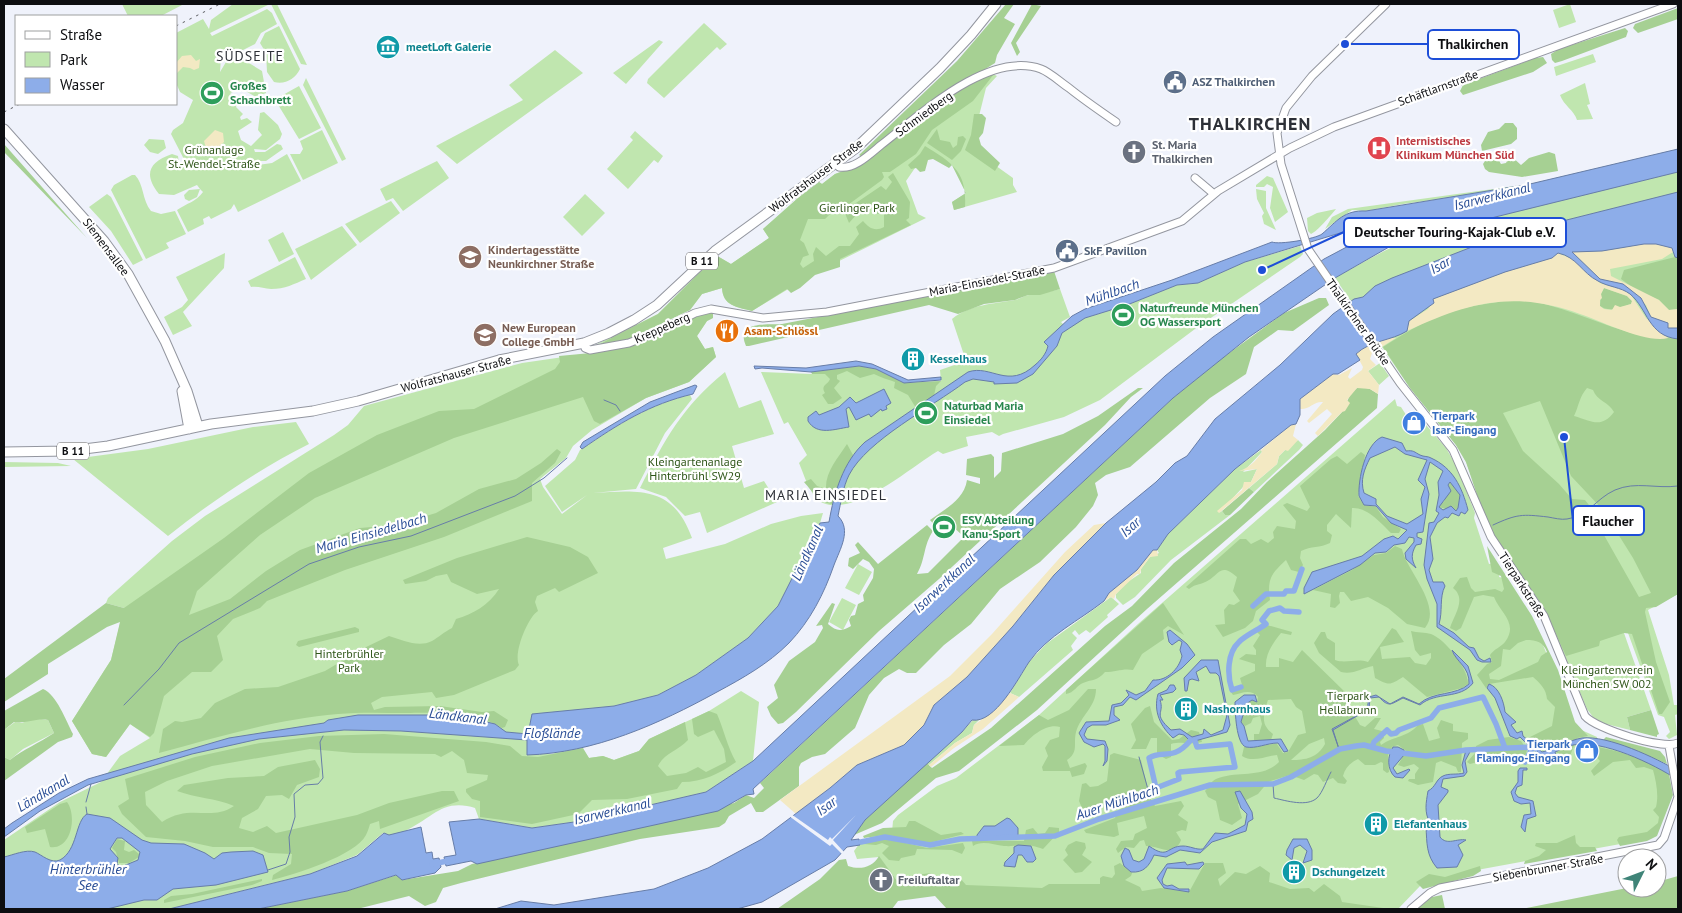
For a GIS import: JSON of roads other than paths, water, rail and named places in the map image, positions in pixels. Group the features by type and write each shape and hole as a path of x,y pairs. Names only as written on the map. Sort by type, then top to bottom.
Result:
{"main road":[{"name":"Wolfratshauser Straße","path":"4,452 68,451 108,446 194,428 313,411 358,401 499,360 584,344 634,320 650,310 715,251 836,164 865,140 910,97 971,35 996,4"},
{"name":"Siemensallee","path":"4,129 118,259 157,324 182,383 194,428"}],"street":[{"path":"1280,155 1277,140 1279,125 1292,99 1386,4"},
{"name":"Schäftlarnstraße","path":"1214,194 1312,136 1673,4"},
{"name":"Schmiedberg","path":"836,164 839,167 847,168 865,158 943,98 974,79 1001,68 1017,65 1034,67 1048,72 1116,122"},
{"name":"Thalkirchner Brücke","path":"1280,155 1308,249 1400,383"},
{"path":"1195,178 1214,194"},
{"name":"Maria-Einsiedel-Straße","path":"744,314 774,317 827,312 1054,268 1170,227 1188,217 1214,194"},
{"name":"Kreppeberg","path":"584,344 585,348 590,350 629,343 702,311 725,310 744,314"},
{"name":"Tierparkstraße","path":"1400,383 1458,457 1491,537 1544,616 1585,716 1599,727 1669,746"},
{"path":"1669,746 1678,743"},
{"name":"Siebenbrunner Straße","path":"1411,909 1434,891 1449,886 1658,846 1664,838 1677,803 1674,765 1669,746"},
{"path":"1674,765 1678,753"}],"water":[{"path":"1678,149 1678,172 1479,221 1436,228 1389,247 1335,278 1249,337 1173,398 753,789 754,794 746,795 718,811 477,864 471,861 446,866 444,857 456,855 449,822 479,819 532,828 581,821 706,792 753,761 1165,376 1213,337 1324,259 1373,233 1372,229 1363,226 1245,262 1198,283 1177,285 1127,305 1085,318 1062,333 1057,346 1033,374 1017,383 994,384 994,382 973,379 965,382 901,425 870,449 849,475 838,516 844,527 844,540 821,597 797,635 773,658 746,676 672,715 601,743 577,749 527,755 527,740 401,731 344,730 259,739 192,754 88,785 40,811 4,837 4,829 12,823 59,793 88,779 229,738 324,723 328,720 358,715 458,715 495,724 506,732 528,734 532,714 614,706 658,695 696,675 748,638 778,606 820,523 829,522 845,468 865,442 968,372 976,370 1016,376 1025,372 1045,354 1048,346 1044,342 1072,316 1085,309 1172,280 1272,242 1305,240 1318,236 1341,217 1352,212 1530,184"},
{"name":"Isar","path":"1678,192 1678,258 1675,257 1672,248 1656,244 1644,244 1602,251 1572,252 1600,279 1623,284 1641,298 1651,317 1668,323 1668,328 1678,328 1678,339 1660,333 1630,294 1592,278 1570,258 1558,253 1552,258 1505,272 1433,299 1434,303 1409,321 1407,331 1362,349 1356,354 1360,360 1338,374 1333,374 1300,399 1300,415 1296,424 1291,425 1235,469 1168,534 1157,550 1153,550 1137,570 1109,593 1104,601 1045,644 1029,662 1013,688 998,707 981,719 972,720 962,732 865,820 851,840 859,839 860,845 847,847 835,860 762,902 737,909 495,909 521,901 554,905 654,889 708,868 762,839 830,788 857,765 904,745 924,725 934,705 967,677 1013,626 1054,575 1106,523 1156,482 1175,463 1187,456 1215,419 1280,365 1333,314 1354,299 1363,297 1375,286 1392,278 1495,238"},
{"path":"856,361 872,364 908,380 941,377 941,380 904,383 876,369 859,366 811,372 755,369 754,366 806,368"},
{"path":"695,385 697,386 693,394 648,409 608,431 582,449 580,447 583,442 650,402"},
{"path":"884,389 891,403 886,406 887,409 882,411 881,409 871,417 869,414 856,420 849,407 846,409 849,427 821,430 816,429 808,421 808,417 816,411 819,415 839,407 850,397 856,403"},
{"path":"1382,437 1402,443 1406,451 1412,451 1439,462 1451,473 1459,486 1468,510 1465,514 1461,512 1459,516 1452,513 1448,518 1445,517 1437,523 1430,537 1433,559 1429,570 1433,582 1443,582 1445,586 1442,595 1439,624 1454,633 1469,647 1474,648 1479,658 1484,661 1490,658 1491,662 1482,662 1477,660 1470,650 1437,627 1437,604 1427,579 1424,565 1429,523 1434,522 1439,513 1436,511 1439,495 1438,482 1443,471 1430,462 1425,479 1429,494 1423,532 1417,533 1417,537 1422,539 1421,544 1416,545 1412,554 1416,568 1406,559 1405,553 1414,542 1414,538 1409,537 1405,543 1394,545 1386,552 1375,553 1360,565 1304,594 1304,588 1312,572 1362,556 1384,539 1393,536 1398,539 1407,530 1391,523 1376,506 1364,505 1359,496 1361,472 1367,455 1376,441","holes":["1395,447 1405,454 1427,460 1418,480 1425,487 1421,499 1423,514 1407,524 1387,516 1376,504 1376,499 1364,493 1362,484 1363,475 1370,458","1450,482 1460,495 1456,511 1451,506 1443,510 1439,507 1451,491 1448,485"]},
{"path":"1170,630 1187,644 1195,655 1182,668 1136,700 1130,697 1123,705 1114,707 1114,715 1120,720 1106,725 1092,725 1087,728 1084,735 1087,739 1105,741 1108,749 1107,761 1103,766 1105,746 1103,744 1094,747 1084,742 1079,733 1086,722 1109,721 1112,705 1121,703 1129,695 1126,690 1136,695 1145,691 1153,680 1163,679 1175,670 1182,656 1180,650 1182,642 1179,640 1172,645 1169,642 1167,632"},
{"path":"1452,650 1468,666 1473,683 1461,692 1433,698 1420,705 1403,698 1390,704 1403,697 1419,704 1431,697 1464,688 1469,684 1469,678 1465,669"},
{"path":"1201,660 1218,660 1230,725 1227,732 1195,741 1190,741 1184,735 1179,734 1173,738 1165,729 1157,713 1158,694 1167,690 1170,685 1174,685 1176,689 1173,692 1160,695 1163,700 1160,700 1160,717 1171,730 1180,729 1192,737 1203,734 1204,729 1211,735 1223,730 1227,715 1219,676 1216,673 1210,673 1206,666 1196,672 1199,681 1189,680 1187,691 1185,691 1184,678"},
{"path":"1489,684 1496,688 1505,712 1516,722 1511,725 1517,733 1522,731 1523,736 1542,752 1582,738 1605,740 1645,754 1669,766 1678,771 1678,780 1642,760 1613,749 1598,746 1585,744 1566,747 1555,752 1558,762 1550,755 1539,755 1537,751 1532,749 1520,737 1517,739 1510,736 1495,698 1487,688"},
{"path":"1244,695 1255,695 1257,702 1252,700 1240,708 1243,715 1241,722 1248,741 1281,739 1288,751 1284,752 1278,743 1258,747 1246,747 1243,745 1238,734 1235,702"},
{"path":"1376,695 1390,704 1385,703 1379,697 1370,698 1369,709 1333,730 1339,749 1332,729 1367,710 1369,697"},
{"path":"1393,747 1404,750 1404,755 1393,768 1397,774 1410,770 1403,778 1395,777 1390,771 1389,759"},
{"path":"1466,750 1471,750 1465,761 1467,772 1464,776 1443,779 1441,787 1448,790 1448,792 1438,805 1440,837 1446,841 1466,840 1458,845 1463,855 1457,867 1437,868 1429,854 1427,844 1426,827 1430,823 1426,811 1428,791 1443,776 1464,773 1462,765"},
{"path":"1520,768 1527,768 1527,770 1523,770 1522,785 1517,787 1515,793 1518,797 1533,801 1536,816 1527,819 1525,832 1521,827 1524,815 1531,814 1530,803 1521,804 1514,801 1511,792 1518,782 1518,771"},
{"path":"1240,791 1252,812 1253,819 1248,822 1246,831 1212,842 1200,853 1180,850 1166,857 1154,855 1143,870 1131,872 1124,866 1121,856 1125,848 1129,850 1133,860 1139,862 1144,859 1149,846 1160,852 1183,846 1203,849 1215,833 1228,834 1245,825 1247,814 1241,808 1235,792"},
{"name":"Hinterbrühler See","path":"87,814 110,818 142,840 151,843 184,844 214,859 222,853 253,851 263,855 268,872 216,885 173,889 157,900 144,900 107,909 4,909 4,857 31,851 53,861 60,860 70,850 83,818","holes":["117,838 122,838 140,852 138,860 121,867 117,864 118,858 110,849"]},
{"path":"1007,818 1018,828 1018,838 977,838 977,835 984,826 995,826"},
{"path":"421,827 426,853 432,852 433,859 439,858 441,867 435,873 402,880 396,875 347,891 258,909 169,909 310,874 357,856 384,833 389,835"},
{"path":"1293,839 1307,839 1312,850 1312,860 1303,863 1307,851 1300,845 1294,848 1292,860 1286,855"},
{"path":"1018,845 1031,846 1036,859 1033,862 1027,862 1022,855 1018,855 1015,867 1004,866 1005,862 1014,853 1014,847"},
{"path":"1185,862 1187,865 1203,862 1204,864 1199,869 1167,868 1162,880 1163,884 1167,886 1172,885 1179,889 1189,889 1189,892 1164,888 1157,878 1167,864"}],"waterway":[{"path":"604,400 616,405 620,411"},
{"name":"Maria Einsiedelbach","path":"124,705 159,669 179,643 309,564 359,547 411,536 515,496 544,478 567,458"},
{"path":"1493,525 1526,515 1562,519 1575,517 1587,511 1608,494 1623,487 1678,486"},
{"path":"1253,606 1266,594 1284,594 1286,591 1294,591 1302,569"},
{"path":"1241,687 1232,690 1229,678 1230,658 1235,647 1245,637 1266,624 1262,620 1269,611 1280,608 1284,611 1299,612"},
{"name":"Auer Mühlbach","path":"1372,747 1374,742 1387,730 1391,734 1396,733 1399,730 1431,718 1439,708 1483,697 1505,748"},
{"path":"268,870 286,864 290,852 289,837 295,817 294,794 305,785 318,784 323,778 320,742 323,736"},
{"path":"1190,741 1178,751 1158,754 1149,758 1156,788 1179,779 1178,773 1180,772 1235,767 1230,744 1197,747 1195,741"},
{"name":"Auer Mühlbach","path":"861,842 885,837 930,845 960,839 1055,836 1099,819 1210,785 1273,784 1291,777 1340,749 1356,746 1364,745 1386,751 1426,756 1466,750 1533,747 1536,749"},
{"path":"1525,762 1533,747"},
{"path":"1139,757 1149,793"},
{"path":"1273,784 1274,798 1302,803 1313,801 1323,789 1331,772"},
{"path":"86,802 91,784"},
{"path":"86,807 87,814"},
{"name":"Isarwerkkanal","path":"432,864 453,860"}],"railway":[{"path":"178,25 220,4"},
{"path":"4,112 18,105"}],"place":[{"name":"Thalkirchen","path":"1345,44"},
{"name":"meetLoft Galerie","path":"388,47"},
{"name":"ASZ Thalkirchen","path":"1175,82"},
{"name":"Großes Schachbrett","path":"212,93"},
{"name":"Internistisches Klinikum München Süd","path":"1379,148"},
{"name":"St. Maria Thalkirchen","path":"1134,152"},
{"name":"SkF Pavillon","path":"1067,251"},
{"name":"Kindertagesstätte Neunkirchner Straße","path":"470,257"},
{"name":"Deutscher Touring-Kajak-Club e.V.","path":"1262,270"},
{"name":"Naturfreunde München OG Wassersport","path":"1123,315"},
{"name":"Asam-Schlössl","path":"727,331"},
{"name":"New European College GmbH","path":"485,335"},
{"name":"Kesselhaus","path":"913,359"},
{"name":"Naturbad Maria Einsiedel","path":"926,413"},
{"name":"Tierpark Isar-Eingang","path":"1414,423"},
{"name":"Flaucher","path":"1564,437"},
{"name":"ESV Abteilung Kanu-Sport","path":"944,527"},
{"name":"Nashornhaus","path":"1186,709"},
{"name":"Tierpark Flamingo-Eingang","path":"1587,751"},
{"name":"Elefantenhaus","path":"1376,824"},
{"name":"Dschungelzelt","path":"1294,872"},
{"name":"Freiluftaltar","path":"881,880"}],"district":[{"name":"SÜDSEITE","path":"250,56"},
{"name":"THALKIRCHEN","path":"1250,124"},
{"name":"MARIA EINSIEDEL","path":"826,495"}],"park label":[{"name":"Grünanlage St.-Wendel-Straße","path":"214,157"},
{"name":"Gierlinger Park","path":"857,208"},
{"name":"Kleingartenanlage Hinterbrühl SW29","path":"695,469"},
{"name":"Hinterbrühler Park","path":"349,661"},
{"name":"Kleingartenverein München SW 002","path":"1607,677"},
{"name":"Tierpark Hellabrunn","path":"1348,703"}],"water label":[{"name":"Mühlbach","path":"1112,292"},
{"name":"Ländkanal","path":"807,553"},
{"name":"Ländkanal","path":"458,716"},
{"name":"Floßlände","path":"552,733"},
{"name":"Ländkanal","path":"43,793"}]}
